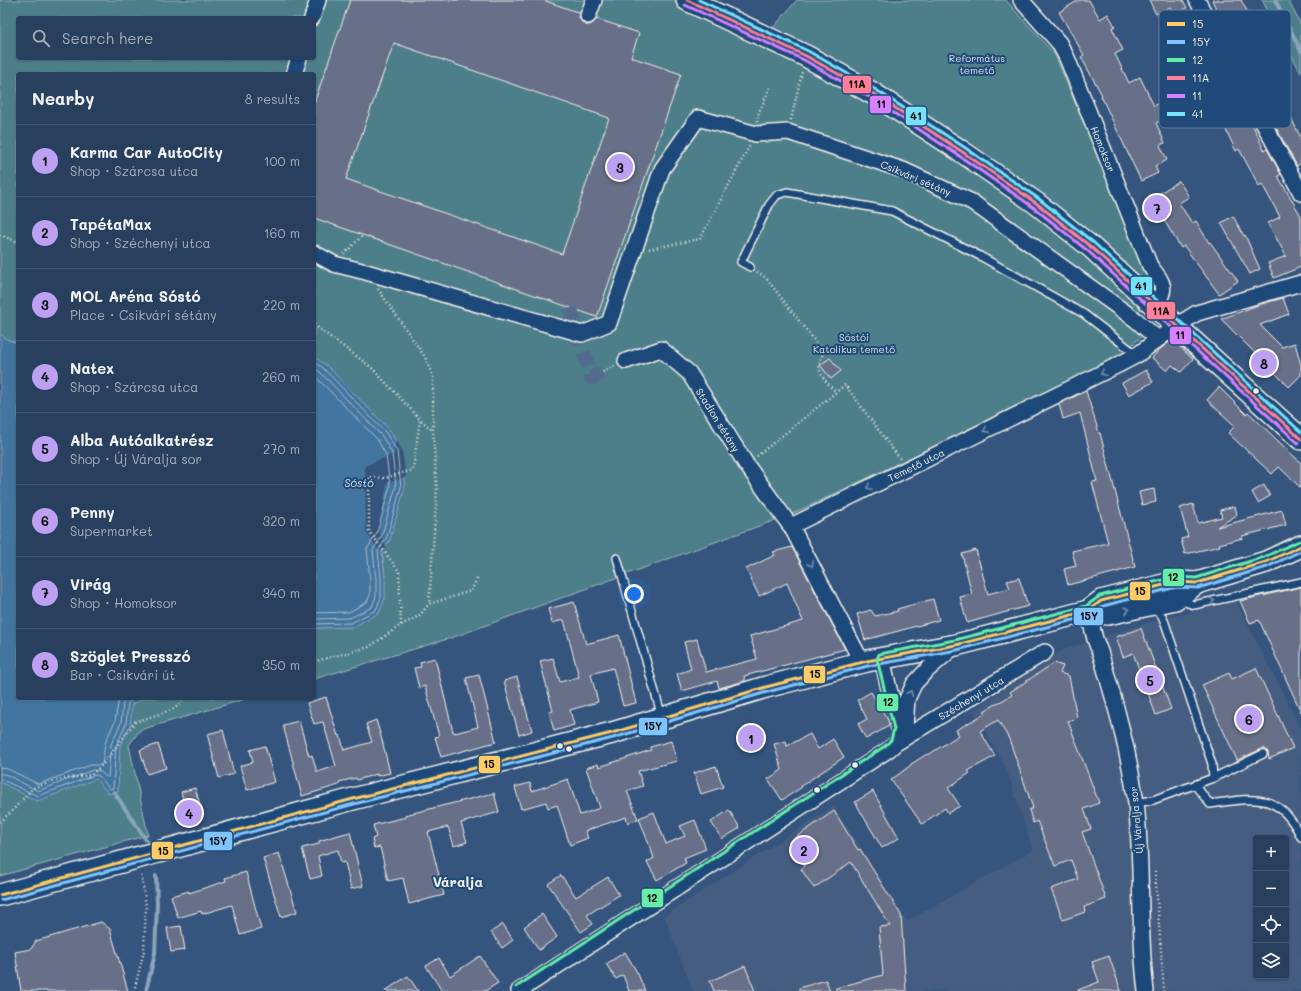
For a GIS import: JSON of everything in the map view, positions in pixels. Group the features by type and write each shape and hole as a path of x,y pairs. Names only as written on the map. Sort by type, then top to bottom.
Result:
{"main road":[{"path":"688,0 806,56 874,94 1036,203 1091,246 1176,326 1301,439"},
{"path":"1266,562 1301,546"},
{"path":"1266,562 1301,556"},
{"name":"Széchenyi utca","path":"0,895 361,797 612,733 766,687 874,660 956,645 1088,611 1108,614 1164,602 1197,583 1266,562"},
{"name":"Széchenyi utca","path":"1088,611 1101,601 1175,582 1197,583"}],"street":[{"path":"313,16 318,0"},
{"path":"588,16 594,0"},
{"name":"Homoksor","path":"1021,0 1059,44 1067,58 1150,266 1163,283 1163,296 1155,306"},
{"path":"1197,0 1202,10"},
{"path":"295,72 298,60"},
{"name":"Csikvári sétány","path":"366,272 582,334 609,323 662,169 698,118 756,134 788,132 903,170 972,202 1136,320 1158,339"},
{"path":"1266,128 1301,193"},
{"path":"316,254 334,264 366,272"},
{"name":"Temető utca","path":"791,526 1137,355 1176,326 1197,313 1301,283"},
{"name":"Stadion sétány","path":"626,361 661,349 689,374 746,464 791,526"},
{"path":"791,526 858,655 874,660 899,729 896,743"},
{"name":"Új Váralja sor","path":"1088,611 1099,638 1100,652 1125,741 1136,803 1139,848 1141,931 1146,991"},
{"name":"Széchenyi utca","path":"896,743 905,728 907,699 914,684 925,672 956,645"},
{"name":"Széchenyi utca","path":"519,991 888,750 896,743 1045,652"}],"lane":[{"path":"750,267 741,262 769,205 777,195 787,192 892,211 986,260 1084,314 1137,355"},
{"path":"617,558 660,710 667,717"},
{"path":"1164,602 1194,605 1301,582"},
{"path":"1164,602 1162,616 1212,764 1213,778"},
{"path":"1164,602 1165,623"},
{"path":"1136,803 1153,800 1195,785 1263,754"},
{"path":"1195,785 1210,804 1245,799 1265,801 1276,805 1286,813 1301,837"}],"path":[{"path":"788,132 806,56"},
{"path":"665,245 700,239 756,134 758,115 771,85"},
{"path":"0,235 16,241"},
{"path":"334,264 363,235"},
{"path":"750,267 766,278 824,353 818,366 821,374 836,393"},
{"path":"366,272 425,357 433,376 432,430 437,491 429,604"},
{"path":"316,326 371,367 432,430"},
{"path":"746,464 845,385 907,469"},
{"path":"401,625 399,571 369,531 369,477 385,478 413,470 420,419"},
{"path":"316,661 369,647 401,625 419,616 429,604 471,592 478,577"},
{"path":"0,822 33,788 57,780 91,776 103,764 135,722 174,709 184,700"},
{"path":"134,991 144,951 146,906 138,858"},
{"path":"1155,869 1164,991"}],"shaded area":[{"path":"1236,601 1301,729 1301,991 693,991 664,916 834,806 907,921 1033,850 1006,768 973,710 1063,650 1146,623"}],"green space":[{"path":"0,0 710,0 773,28 797,0 1006,0 1055,55 1127,226 1156,285 1139,311 1154,326 1113,361 792,514 451,638 316,678 316,628 353,627 385,578 382,552 390,539 316,451 316,72 16,72 16,342 8,340 0,334"},
{"path":"1262,0 1288,0 1301,25 1301,73 1291,54 1291,10 1267,10"},
{"path":"50,700 242,700 140,730 129,745 148,835 0,876 0,744"}],"water":[{"path":"0,334 8,340 16,342 16,700 141,700 132,704 130,725 120,746 118,791 109,794 96,779 37,801 0,782"},
{"name":"Sóstó","path":"316,358 326,365 390,430 400,450 405,487 390,539 382,552 385,578 385,598 379,613 353,627 316,628"}],"pier":[{"path":"396,438 402,450 406,477 387,483 379,532 387,548 379,551 366,532 365,466 394,454"}],"building":[{"path":"350,0 543,0 580,13 579,17 585,25 593,23 597,19 639,33 631,57 681,74 597,317 316,219 316,97","holes":["394,43 609,118 562,254 346,179"]},
{"path":"1079,0 1089,0 1100,19 1108,14 1115,26 1112,28 1123,50 1115,54 1129,83 1140,77 1154,106 1159,103 1159,121 1156,123 1165,143 1160,145 1167,160 1155,166 1158,173 1141,181 1101,96 1102,95 1081,57 1084,55 1059,12"},
{"path":"1149,0 1183,0 1187,8 1183,10 1172,10 1170,7 1164,10 1159,10 1159,12 1156,14"},
{"path":"1212,0 1241,0 1246,10 1217,10"},
{"path":"1291,118 1301,138 1301,163 1297,166 1276,128 1291,128"},
{"path":"1225,128 1254,128 1264,150 1267,149 1281,174 1278,176 1301,216 1301,267 1274,278 1268,263 1286,256 1268,223 1280,217 1262,184 1259,186 1239,149 1236,151"},
{"path":"1179,181 1189,197 1179,203 1192,223 1196,221 1209,243 1210,242 1238,281 1219,294 1184,246 1181,248 1151,199"},
{"path":"1233,216 1244,236 1245,235 1260,269 1250,274 1221,223"},
{"path":"1283,298 1289,314 1260,325 1282,347 1295,343 1301,365 1301,375 1289,387 1221,319 1258,305"},
{"path":"1172,340 1193,359 1181,372 1172,365 1167,371 1152,358 1160,349"},
{"path":"830,358 841,371 831,379 820,365"},
{"path":"1146,370 1153,382 1129,395 1122,383"},
{"path":"1219,387 1246,414 1248,412 1301,463 1301,488 1279,467 1272,474 1228,433 1235,426 1207,400"},
{"path":"1086,391 1100,433 1135,567 1068,585 1064,569 1076,566 1072,551 1108,543 1092,482 1097,481 1080,413 1063,419 1059,404"},
{"path":"1264,485 1270,496 1258,503 1252,492"},
{"path":"1154,489 1156,502 1142,505 1139,492"},
{"path":"1193,504 1198,523 1222,517 1220,510 1235,506 1237,515 1217,527 1282,510 1286,525 1242,536 1243,538 1219,544 1220,546 1185,554 1181,539 1188,537 1180,508"},
{"path":"792,547 845,649 744,676 745,681 719,688 717,681 682,691 677,674 691,669 684,642 697,639 706,672 757,659 750,636 803,621 787,583 759,596 746,569 775,555 773,552"},
{"path":"976,550 988,594 1010,588 1007,581 1019,578 1028,606 967,623 960,597 972,594 962,554"},
{"path":"1301,587 1301,712 1259,620 1250,623 1240,601"},
{"path":"933,599 939,620 865,640 857,614 871,610 875,616 898,611 897,609"},
{"path":"574,602 586,644 619,635 636,703 623,706 613,668 591,674 598,702 570,710 574,725 554,731 549,712 553,711 540,661 553,658 560,682 579,677 564,620 552,623 548,609"},
{"path":"1141,628 1171,709 1156,715 1133,653 1123,657 1116,637"},
{"path":"435,658 453,732 455,733 478,727 466,678 479,675 496,742 441,757 435,737 439,736 425,686 419,688 414,668 421,667 420,662"},
{"path":"1054,663 1063,666 1060,673 1069,676 1077,718 1068,721 1099,803 1084,809 1091,829 1082,832 1106,899 1084,907 1085,912 1063,920 1051,889 1078,879 1071,860 1055,866 1037,821 1033,823 1029,810 1033,808 1009,739 998,720 980,731 995,756 968,771 970,773 948,788 960,806 948,813 945,808 922,824 891,780 911,764 959,735 956,730 986,713 984,711 1012,695 1010,692"},
{"path":"1256,668 1293,748 1269,759 1268,752 1264,748 1237,760 1202,685 1229,673 1232,679"},
{"path":"517,677 532,731 519,735 504,681"},
{"path":"871,692 889,722 889,726 866,739 858,724 867,719 857,700"},
{"path":"326,697 344,750 372,742 366,724 376,720 390,773 377,776 377,774 357,780 356,778 339,782 339,785 302,796 283,725 299,721 309,756 312,755 317,772 336,766 323,722 314,724 307,703"},
{"path":"223,730 234,774 219,778 207,734"},
{"path":"810,734 818,749 833,739 844,757 782,800 768,779 782,770 774,744 786,741 787,746"},
{"path":"671,741 677,761 638,771 643,786 627,791 638,819 628,823 626,817 585,831 588,838 570,845 557,805 548,808 546,802 521,809 515,787 530,783 532,791 568,779 580,815 600,808 586,768 598,764 599,767 651,750 650,747"},
{"path":"158,744 166,768 147,774 140,750"},
{"path":"265,746 275,782 247,790 240,766 253,762 250,750"},
{"path":"716,766 723,787 701,794 694,773"},
{"path":"195,788 203,815 189,819 181,792"},
{"path":"873,791 899,838 882,848 855,802"},
{"path":"494,793 499,812 461,823 467,842 454,846 448,827 428,832 444,895 409,904 403,878 388,881 380,847 374,848 372,839 376,837 373,825 406,817 405,815"},
{"path":"729,810 740,828 722,839 711,822"},
{"path":"834,811 858,850 860,849 901,915 906,991 836,991 836,988 883,975 879,927 890,926 851,862 814,888 801,869 805,866 789,842"},
{"path":"654,812 666,844 685,836 680,826 695,820 706,849 684,858 686,863 657,880 647,862 654,858 639,818"},
{"path":"350,832 363,886 351,889 345,862 341,863 338,850 318,856 322,876 310,879 302,848 319,844 319,841"},
{"path":"279,853 297,912 281,917 263,858"},
{"path":"246,872 261,929 240,935 232,905 202,914 201,911 178,918 171,896 189,891 189,893 226,881 225,878"},
{"path":"561,875 576,897 608,877 619,895 587,915 593,924 581,932 548,884"},
{"path":"542,914 557,937 539,950 524,927"},
{"path":"101,922 110,929 128,991 21,991 15,952 31,949 36,941"},
{"path":"503,924 513,940 502,948 491,932"},
{"path":"181,926 185,950 171,952 167,928"},
{"path":"625,952 638,974 645,991 629,991 623,975 616,979 606,964"},
{"path":"480,956 498,983 485,991 442,991 426,966 439,958 450,976"},
{"path":"1109,956 1121,991 1078,991 1099,982 1092,962"},
{"path":"745,966 755,991 714,991 710,981"},
{"path":"408,976 418,991 385,991"},
{"path":"826,980 830,991 799,991 799,988"}],"waterway":[{"path":"1275,0 1280,10"},
{"path":"1291,31 1301,51"},
{"path":"114,792 146,840"},
{"path":"146,991 155,953 157,904 156,876"}],"tunnel":[{"path":"570,308 592,378 603,372"}],"transit line":[{"name":"11A","path":"687,0 806,56 874,94 961,151 1036,203 1091,247 1301,439"},
{"name":"41","path":"699,0 808,51 876,90 964,147 1039,199 1094,243 1301,432"},
{"name":"11","path":"685,5 804,60 871,98 958,155 1033,207 1088,251 1298,443"},
{"name":"12","path":"516,987 885,746 891,740 894,729 877,659 879,654 955,640 1086,606 1100,596 1174,577 1196,578 1264,557 1299,541"},
{"name":"15","path":"0,895 353,799 612,733 766,687 867,661 956,645 1088,611 1101,601 1175,582 1197,583 1266,562 1301,546"},
{"name":"15Y","path":"1,900 354,804 613,738 767,692 868,666 957,650 1089,616 1103,606 1176,587 1198,588 1267,567 1301,551"}],"place":[{"name":"MOL Aréna Sóstó","path":"620,167"},
{"name":"Virág","path":"1157,208"},
{"name":"Szöglet Presszó","path":"1264,363"},
{"name":"Alba Autóalkatrész","path":"1150,680"},
{"name":"Penny","path":"1249,719"},
{"name":"Karma Car AutoCity","path":"751,738"},
{"name":"Natex","path":"189,813"},
{"name":"TapétaMax","path":"804,850"}],"district":[{"name":"Váralja","path":"458,881"}],"park label":[{"name":"Református temető","path":"977,64"},
{"name":"Sóstói Katolikus temető","path":"854,342"}]}
